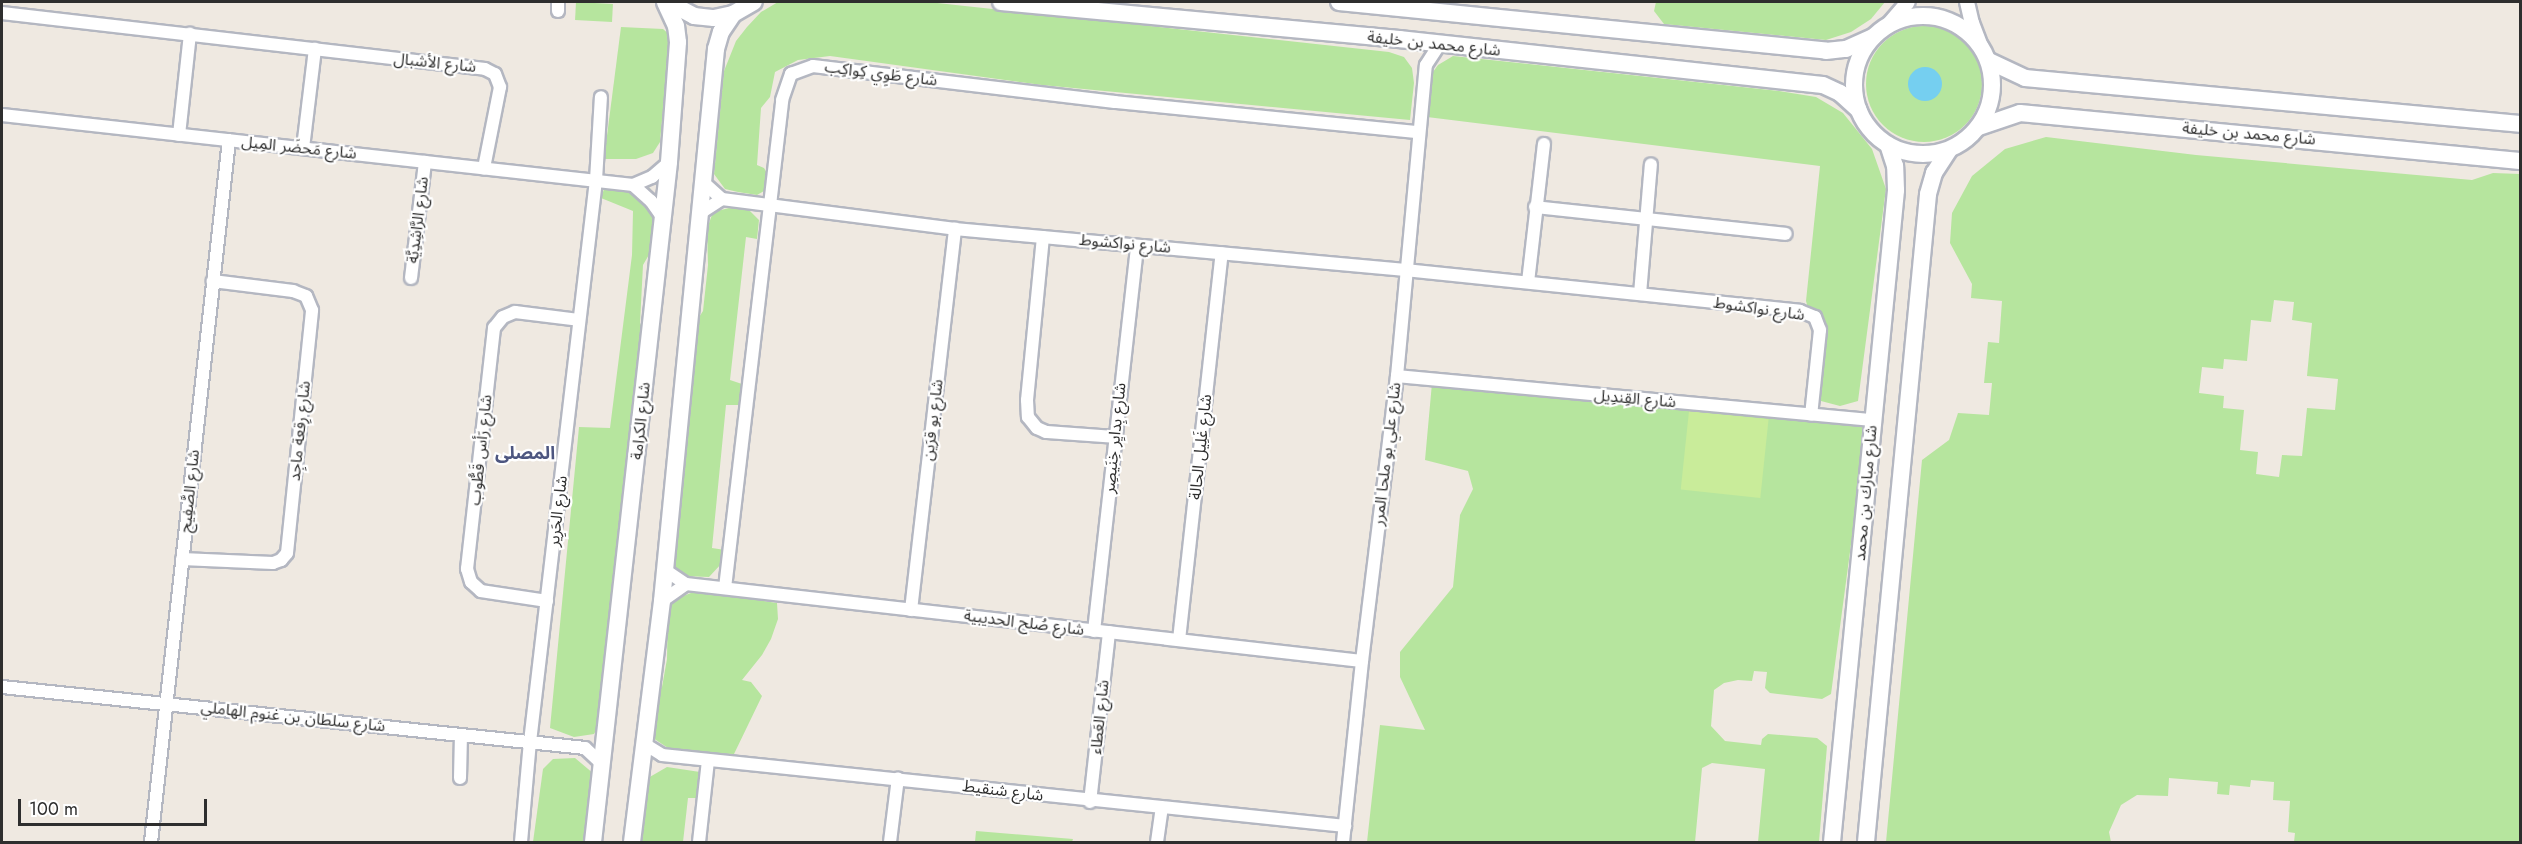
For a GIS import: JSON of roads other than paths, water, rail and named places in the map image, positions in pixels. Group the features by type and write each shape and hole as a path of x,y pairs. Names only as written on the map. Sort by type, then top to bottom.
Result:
{"main road":[{"path":"666,2 694,16 714,18 733,14 754,2"},
{"name":"شارع الكرامة","path":"593,843 669,162 678,42 676,26 666,2"},
{"name":"شارع محمد بن خليفة","path":"1001,2 1416,42 1823,85 1840,93 1858,110"},
{"name":"شارع محمد بن خليفة","path":"1339,2 1826,51 1846,49 1873,37"},
{"path":"632,843 662,601 716,49 721,32 733,14"},
{"path":"1916,16 1945,19 1963,28 1986,55 1993,84 1990,107 1979,127 1966,141 1949,150 1928,155 1907,153 1888,144 1866,123 1858,110 1854,91 1855,71 1862,53 1873,37 1888,25 1916,16"},
{"name":"شارع محمد بن خليفة","path":"1986,55 2025,78 2520,124"},
{"name":"شارع محمد بن خليفة","path":"1979,127 2020,113 2520,161"},
{"name":"شارع مبارك بن محمد","path":"1832,843 1896,190 1895,166 1888,144"},
{"name":"شارع مبارك بن محمد","path":"1866,843 1928,194 1935,173 1949,150"}],"street":[{"path":"1888,25 1908,2"},
{"path":"1967,2 1972,23 1986,55"},
{"name":"شارع الأشبال","path":"2,13 485,69 495,74 500,87 484,168"},
{"path":"179,135 190,34"},
{"path":"1416,42 1426,65"},
{"name":"شارع علي بو ملحا المرر","path":"1343,843 1362,661 1397,376 1405,270 1426,65 1439,45"},
{"path":"303,148 315,49"},
{"name":"شارع طَوِي كِواكِب","path":"725,588 782,100 791,74 813,66 1115,102 1418,132"},
{"path":"596,180 601,97"},
{"name":"شارع مَحضَر المِيل","path":"2,115 633,184"},
{"name":"شارع الصَّفِيح","path":"151,843 229,140"},
{"path":"1528,282 1544,144"},
{"name":"شارع الرَّاشِدِيَّة","path":"411,278 425,162"},
{"path":"663,218 651,201 633,184 652,177 669,162"},
{"path":"1640,294 1651,164"},
{"name":"شارع الحَرِير","path":"521,843 530,742 596,180"},
{"path":"699,214 722,199 703,182"},
{"name":"شارع نواكشوط","path":"722,199 955,230 1405,270 1800,311 1815,317 1820,330 1811,415"},
{"path":"1535,207 1786,234"},
{"name":"شارع بو قرَين","path":"910,610 955,230"},
{"path":"1043,237 1027,400 1028,417 1037,428 1046,432 1115,437"},
{"name":"شارع بِدايِر خِنَيصِر","path":"1094,631 1137,246"},
{"name":"شارع غَلِيل الحالة","path":"1179,640 1222,253"},
{"name":"شارع رِقعة ماجِد","path":"182,559 273,563 281,560 287,553 312,310 306,296 293,291 213,281"},
{"name":"شارع رَأس قَطُّوب","path":"547,600 481,591 471,582 467,569 494,328 503,317 515,312 579,320"},
{"name":"شارع القِندِيل","path":"1397,376 1872,420"},
{"name":"شارع صُلح الحديبية","path":"664,570 686,584 1362,661"},
{"path":"662,601 686,584"},
{"name":"شارع العَطاء","path":"1090,802 1109,632"},
{"name":"شارع سلطان بن غنوم الهاملي","path":"2,687 585,748"},
{"path":"460,778 461,735"},
{"path":"601,763 585,748 605,735"},
{"name":"شارع شنقيط","path":"643,743 662,755 708,761 898,778 1090,802 1345,826"},
{"path":"640,768 662,755"},
{"path":"699,843 708,761"},
{"path":"890,843 898,778"},
{"path":"1157,843 1162,807"}],"water":[{"path":"1925,67 1937,72 1942,84 1937,96 1925,101 1913,96 1908,84 1913,72"}],"district":[{"name":"المصلى","path":"525,453"}]}
